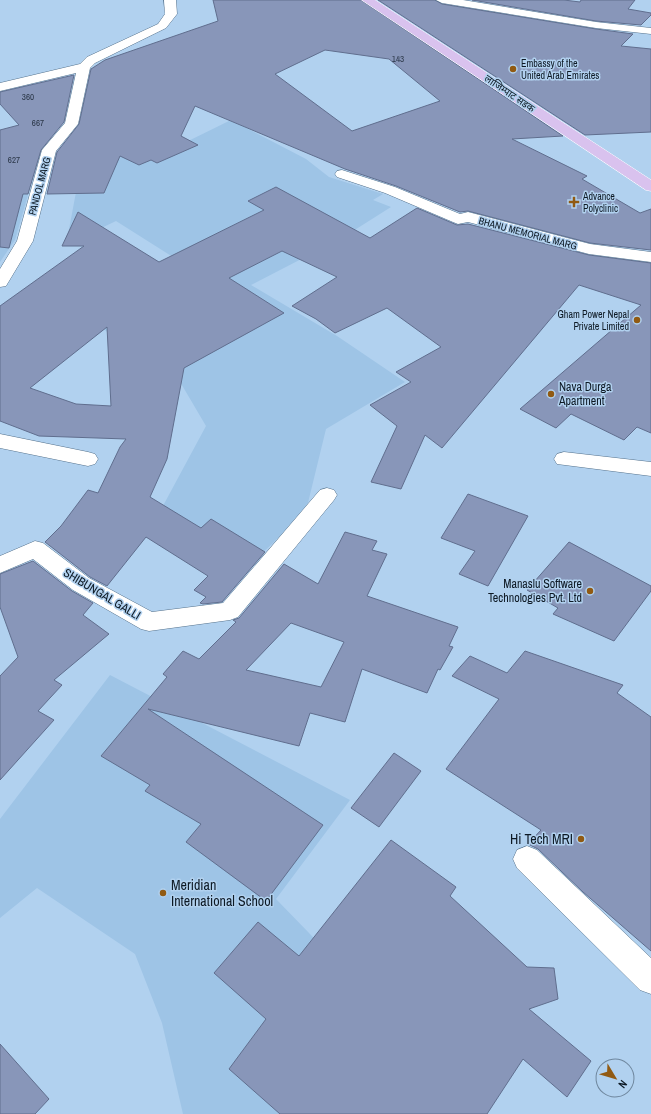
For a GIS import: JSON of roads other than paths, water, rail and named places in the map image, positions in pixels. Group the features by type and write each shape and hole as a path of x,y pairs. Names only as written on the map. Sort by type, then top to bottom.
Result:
{"main road":[{"name":"लाजिम्पाट सडक","path":"368,0 651,187"}],"street":[{"path":"0,87 84,67 91,60 162,26 171,14 170,0"},
{"path":"442,0 589,24 651,30"},
{"name":"PANDOL MARG","path":"0,282 25,241 48,150 70,124 75,111 76,98 84,67"},
{"name":"BHANU MEMORIAL MARG","path":"342,174 390,190 458,219 468,217 589,249 651,257"},
{"path":"0,441 88,459"},
{"path":"564,459 651,469"},
{"name":"SHIBUNGAL GALLI","path":"0,564 35,549 81,584 149,622 230,611 327,495"},
{"path":"527,859 651,979"}],"place":[{"name":"Embassy of the United Arab Emirates","path":"513,69"},
{"name":"Advance Polyclinic","path":"574,202"},
{"name":"Gham Power Nepal Private Limited","path":"637,320"},
{"name":"Nava Durga Apartment","path":"551,394"},
{"name":"Manaslu Software Technologies Pvt. Ltd","path":"590,591"},
{"name":"Hi Tech MRI","path":"581,839"},
{"name":"Meridian International School","path":"163,893"}]}
